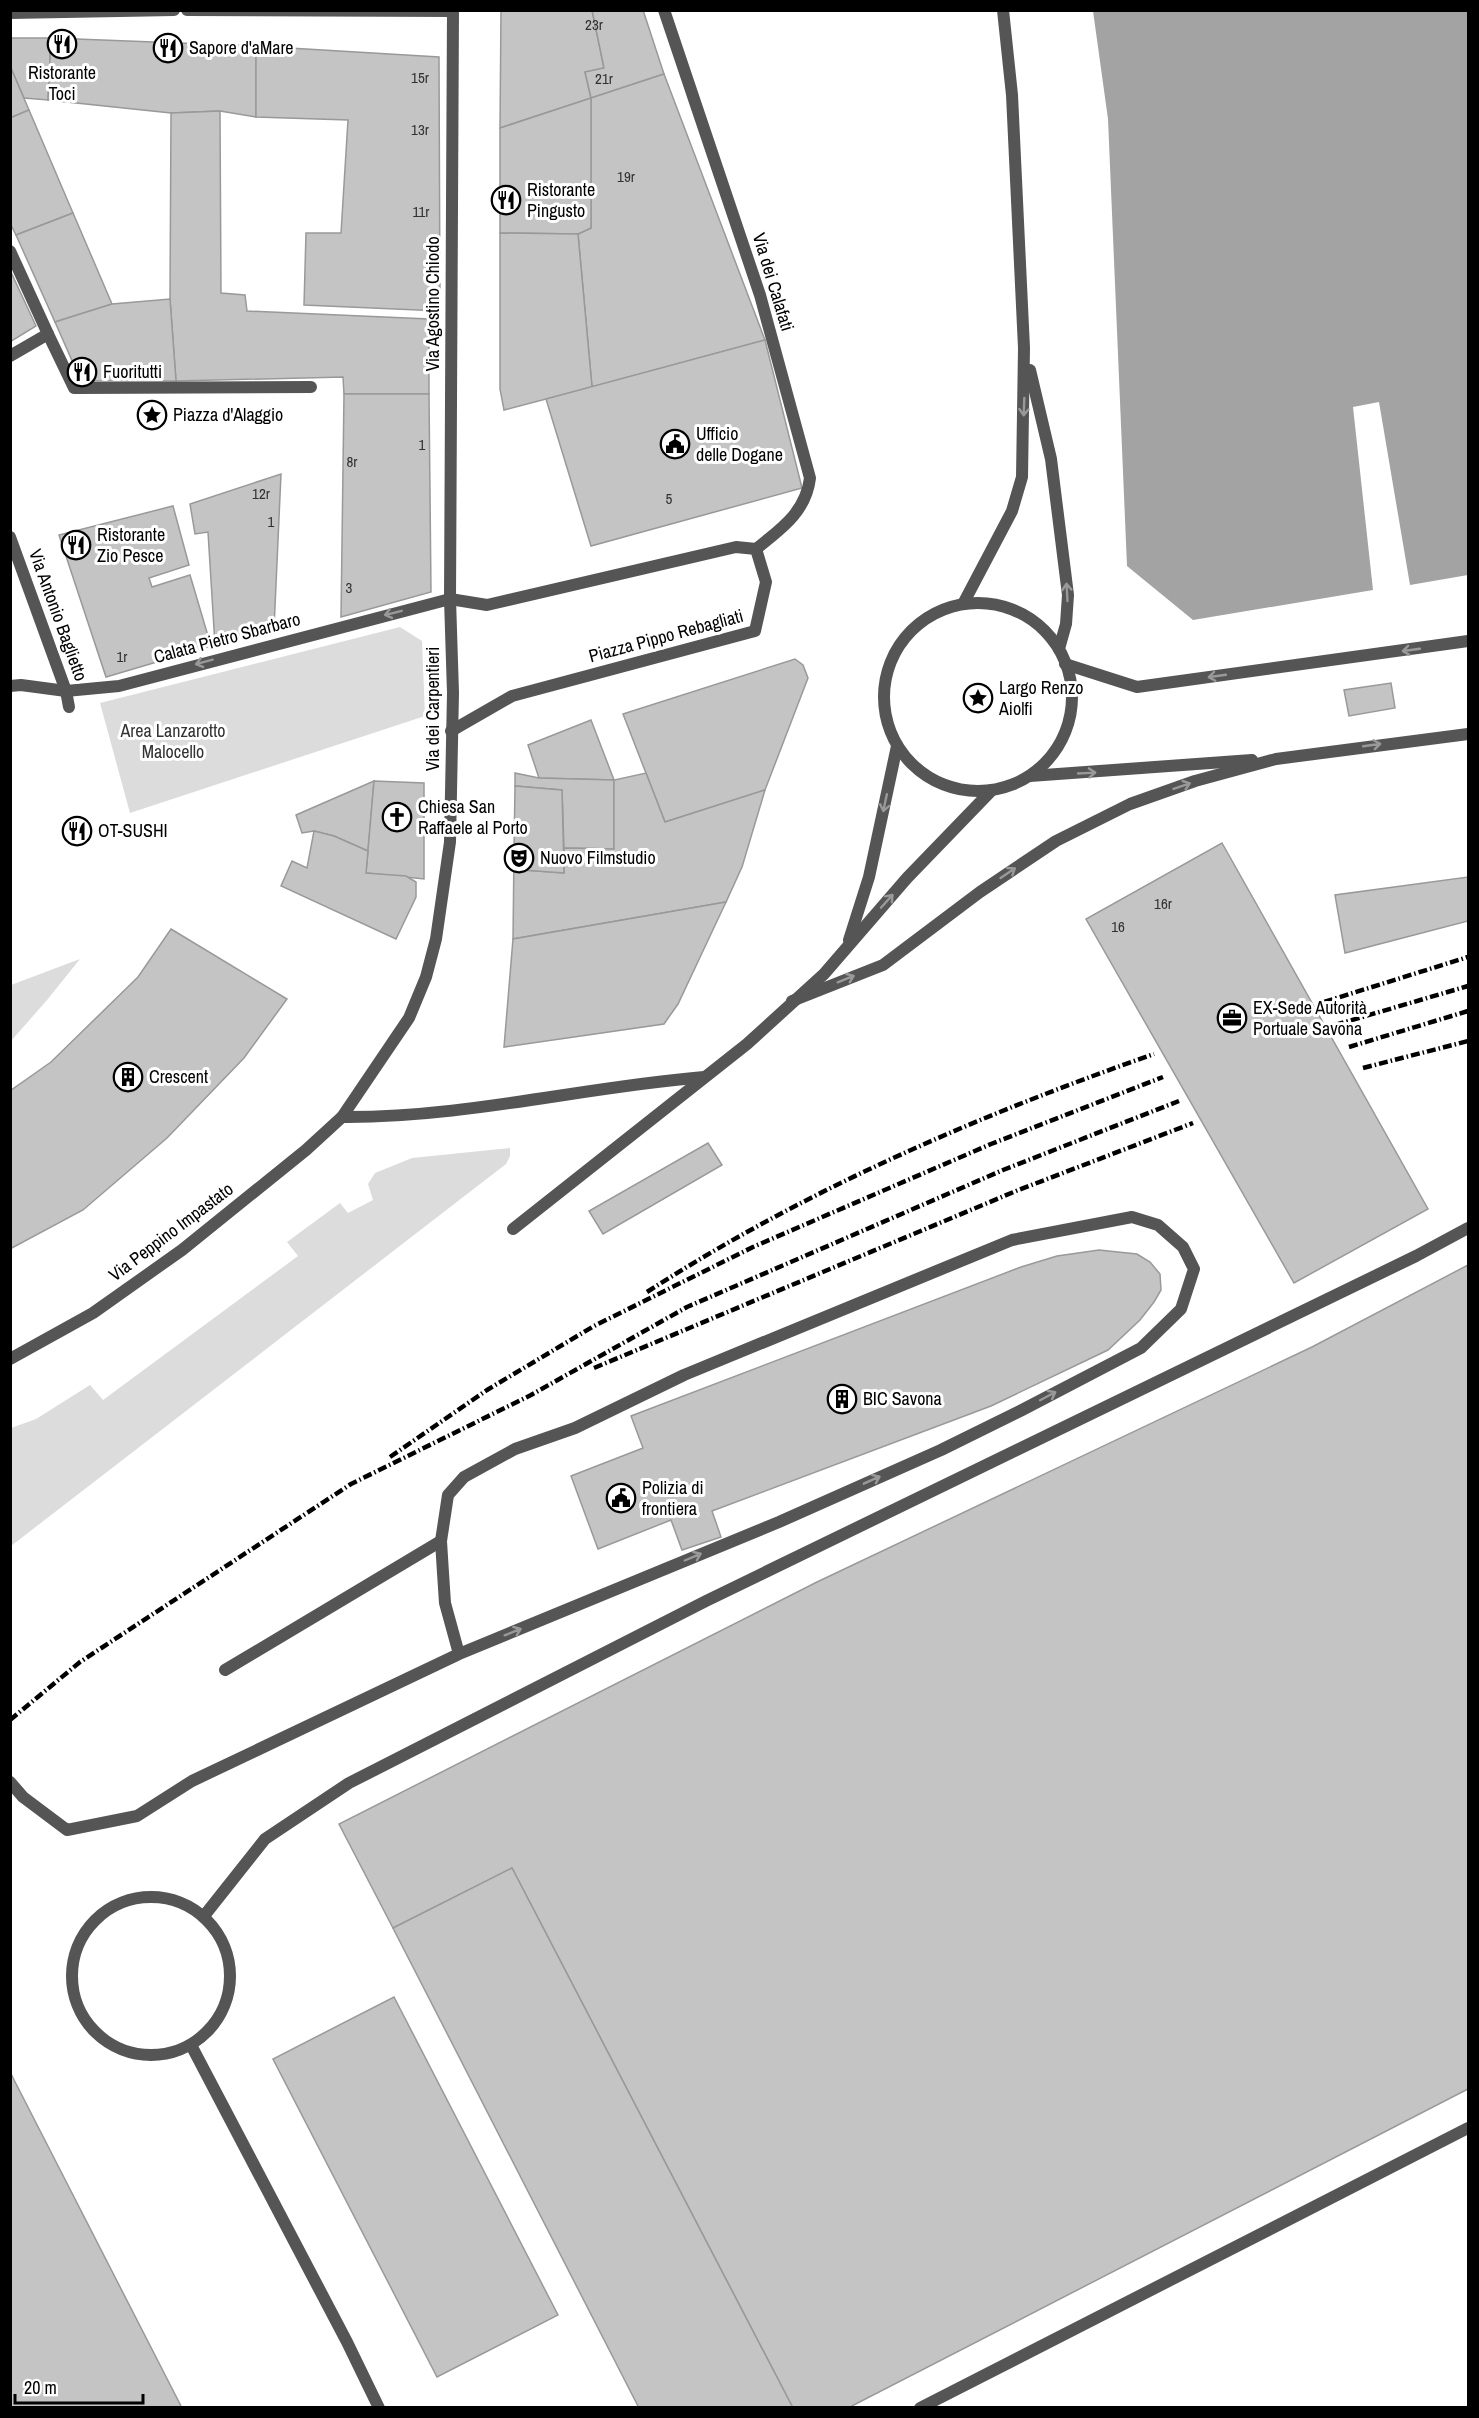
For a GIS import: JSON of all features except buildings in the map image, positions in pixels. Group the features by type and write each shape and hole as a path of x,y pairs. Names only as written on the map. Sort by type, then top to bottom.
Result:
{"street":[{"path":"10,13 174,10"},
{"path":"187,10 453,11"},
{"name":"Via dei Calafati","path":"664,10 760,295 810,478 808,493 791,521 756,549"},
{"path":"963,604 1012,511 1022,477 1024,348 1012,95 1003,10"},
{"name":"Via Agostino Chiodo","path":"450,598 453,11"},
{"path":"10,251 74,388 311,387"},
{"path":"10,356 48,334"},
{"path":"1024,348 1052,459 1068,595 1066,624 1059,649"},
{"name":"Via Antonio Baglietto","path":"10,537 66,691 69,706"},
{"path":"450,598 487,605 736,547 756,549"},
{"name":"Piazza Pippo Rebagliati","path":"451,731 512,696 755,632 766,582 756,549"},
{"name":"Calata Pietro Sbarbaro","path":"10,686 21,685 66,691 119,686 450,598"},
{"name":"Via dei Carpentieri","path":"342,1117 409,1018 426,976 436,939 450,842 453,693 450,598"},
{"path":"963,604 1000,605 1019,612 1047,634 1059,649 1071,678 1071,710 1067,727 1062,741 1043,767 1029,776 1012,785 992,790 956,789 922,773 897,746 888,728 883,690 885,675 893,657 915,628 928,617 963,604"},
{"path":"1065,663 1137,687 1468,641"},
{"path":"1029,776 1276,759 1468,734"},
{"path":"848,944 870,877 897,746"},
{"path":"792,1001 883,965 980,892 1066,836 1130,804 1196,781 1276,759"},
{"path":"513,1229 747,1044 824,974 848,944 992,790"},
{"path":"342,1117 391,1117 459,1110 669,1080 705,1077"},
{"name":"Via Peppino Impastato","path":"10,1359 93,1312 182,1250 306,1150 342,1117"},
{"path":"10,1782 23,1797 67,1830 137,1816 192,1781 459,1654 779,1522 941,1450 1141,1348 1180,1309 1194,1269 1182,1247 1158,1225 1132,1216 1012,1240 684,1375 575,1428 515,1449 464,1478 448,1495 441,1541 445,1603 459,1654"},
{"path":"204,1916 265,1839 349,1783 706,1600 1394,1267 1468,1228"},
{"path":"225,1670 441,1541"},
{"path":"154,1896 181,1902 204,1916 220,1935 229,1959 231,1984 225,2008 211,2029 191,2045 166,2055 139,2055 114,2046 92,2031 77,2008 71,1982 73,1955 85,1930 104,1912 128,1899 154,1896"},
{"path":"191,2045 348,2342 379,2408"},
{"path":"920,2408 1468,2128"}],"green space":[{"name":"Area Lanzarotto Malocello","path":"400,627 422,641 425,716 130,813 100,703"},
{"path":"80,959 47,1000 11,1041 11,985"},
{"path":"510,1148 510,1156 506,1164 11,1546 11,1428 36,1419 90,1385 103,1400 298,1256 287,1242 340,1203 348,1213 373,1200 368,1184 375,1173 412,1158"}],"shaded area":[{"path":"1093,11 1468,11 1468,575 1410,585 1379,402 1353,407 1373,590 1193,620 1127,566 1108,119"}],"railway":[{"path":"1324,1002 1468,957"},
{"path":"1335,1025 1468,986"},
{"path":"1349,1047 1468,1011"},
{"path":"1363,1068 1468,1041"},
{"path":"647,1292 768,1220 893,1158 1022,1103 1154,1054"},
{"path":"390,1457 487,1390 594,1326 753,1247 991,1144 1163,1077"},
{"path":"10,1720 80,1662 351,1484 531,1395 687,1307 1003,1170 1179,1101"},
{"path":"594,1368 1016,1191 1193,1123"}],"place":[{"name":"Ristorante Toci","path":"62,44"},
{"name":"Sapore d'aMare","path":"168,48"},
{"name":"Ristorante Pingusto","path":"506,200"},
{"name":"Fuoritutti","path":"82,372"},
{"name":"Piazza d'Alaggio","path":"152,415"},
{"name":"Ufficio delle Dogane","path":"675,444"},
{"name":"Ristorante Zio Pesce","path":"76,545"},
{"name":"Largo Renzo Aiolfi","path":"978,698"},
{"name":"Chiesa San Raffaele al Porto","path":"397,817"},
{"name":"OT-SUSHI","path":"77,831"},
{"name":"Nuovo Filmstudio","path":"519,858"},
{"name":"EX-Sede Autorità Portuale Savona","path":"1232,1018"},
{"name":"Crescent","path":"128,1077"},
{"name":"BIC Savona","path":"842,1399"},
{"name":"Polizia di frontiera","path":"621,1498"}]}
